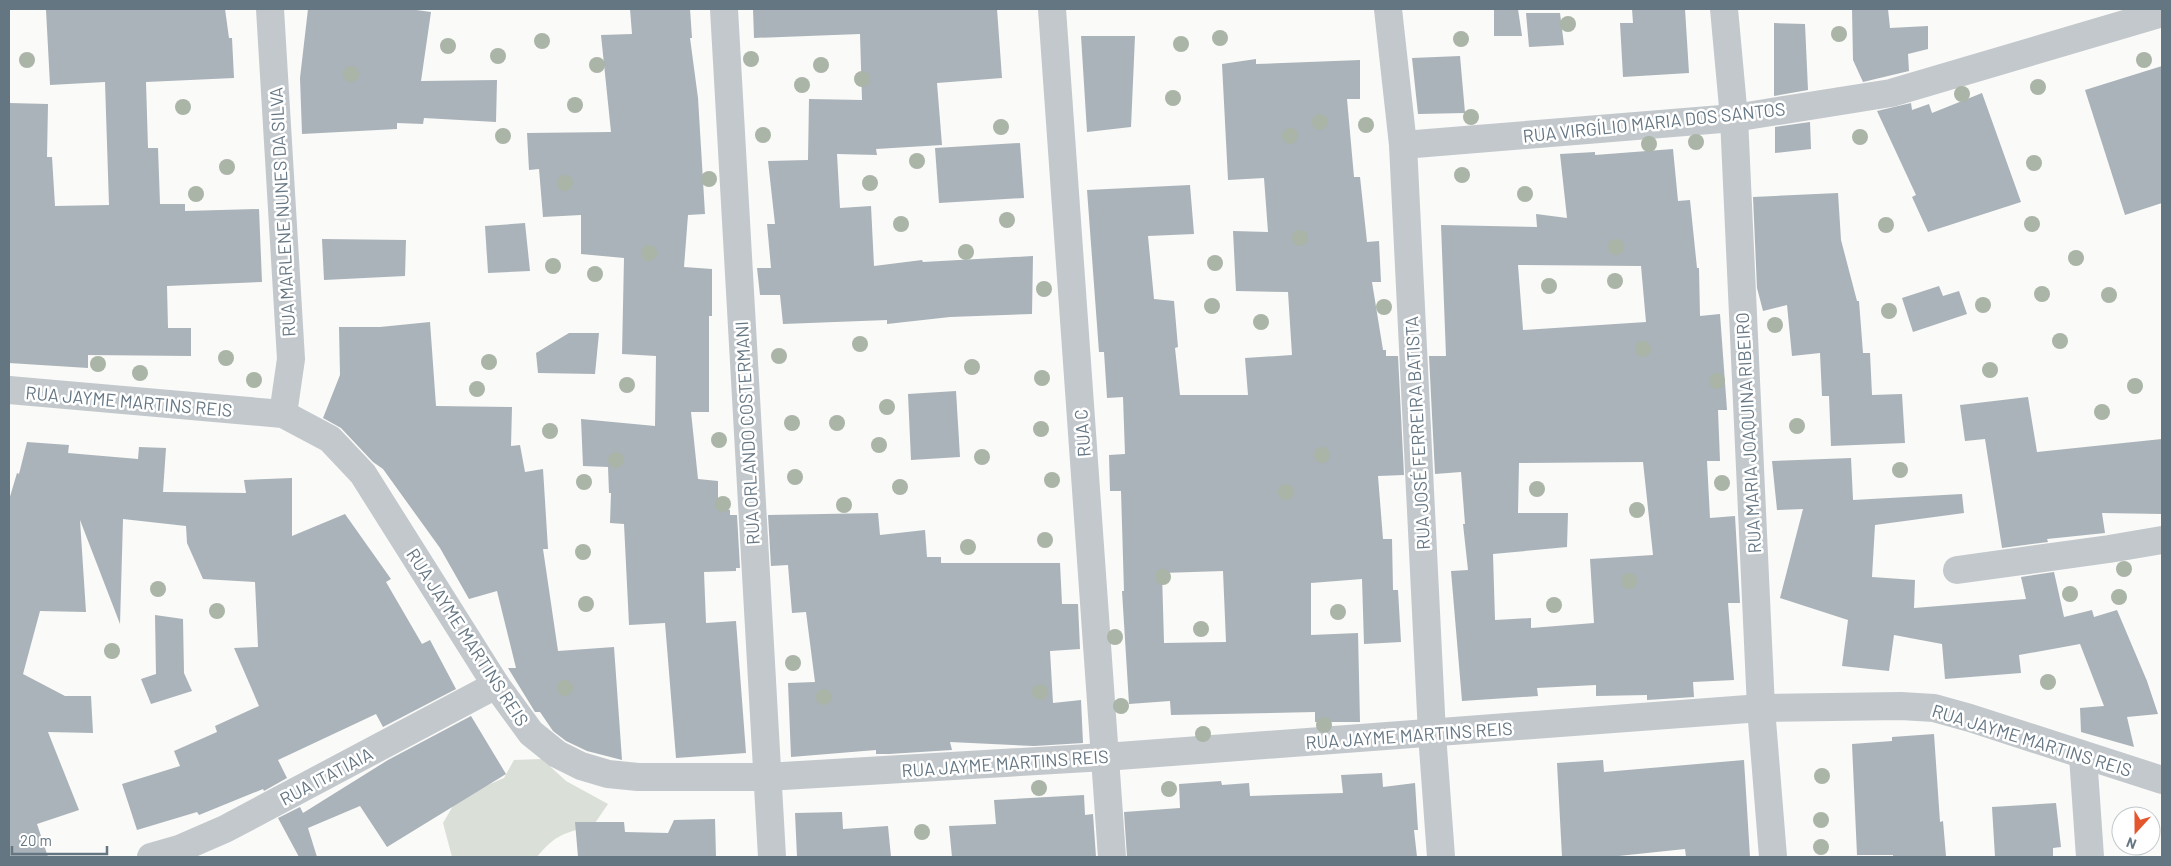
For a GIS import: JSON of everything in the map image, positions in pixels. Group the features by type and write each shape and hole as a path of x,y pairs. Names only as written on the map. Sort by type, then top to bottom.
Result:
{"street":[{"name":"RUA MARLENE NUNES DA SILVA","path":"270,9 291,359 283,414"},
{"name":"RUA ORLANDO COSTERMANI","path":"724,9 772,857"},
{"name":"RUA C","path":"1052,9 1112,857"},
{"name":"RUA JOSÉ FERREIRA BATISTA","path":"1388,9 1403,145 1432,734 1441,857"},
{"name":"RUA MARIA JOAQUINA RIBEIRO","path":"1724,9 1734,118 1761,708 1773,857"},
{"name":"RUA VIRGÍLIO MARIA DOS SANTOS","path":"1403,145 1734,118 1891,94 2162,13"},
{"name":"RUA JAYME MARTINS REIS","path":"9,390 283,414 330,439 363,474 496,685 531,732 557,754 581,766 608,774 638,777 766,777 1105,757 1761,708 1846,706 1934,708 2162,780"},
{"path":"1957,570 2162,540"},
{"name":"RUA ITATIAIA","path":"151,857 179,849 225,829 496,685"},
{"path":"2083,756 2090,857"}],"shaded area":[{"path":"542,759 566,781 608,804 593,826 575,830 555,839 537,857 452,857 443,823 453,806 474,791 504,778 514,760"}],"building":[{"path":"225,9 229,38 232,38 234,78 146,82 148,148 158,148 160,204 185,204 185,211 259,209 262,282 167,286 168,328 191,328 191,356 88,355 88,368 9,363 9,103 48,104 47,157 52,157 55,206 109,205 105,82 50,85 46,10"},
{"path":"308,9 409,9 431,12 421,81 497,80 496,122 424,118 423,124 397,123 397,129 302,134 300,78"},
{"path":"630,9 690,9 692,38 690,38 698,98 705,214 688,215 684,267 712,269 712,316 709,316 709,412 691,412 698,479 718,481 718,509 730,510 730,515 737,515 740,568 736,568 736,571 704,572 706,623 736,621 746,753 676,758 665,623 629,625 624,524 610,523 611,493 609,493 608,467 583,466 581,419 655,426 656,356 622,354 624,258 581,254 581,215 543,217 539,169 529,170 527,133 611,132 601,35 632,34"},
{"path":"753,9 997,9 1002,78 937,83 942,145 876,149 877,155 837,154 840,208 871,206 874,266 922,260 923,262 1033,256 1032,314 950,317 887,324 887,320 783,324 780,295 760,295 757,268 771,268 767,224 775,224 768,161 808,160 809,99 862,100 860,34 754,38"},
{"path":"1494,9 1518,9 1522,36 1494,36"},
{"path":"1632,9 1685,9 1689,73 1623,77 1620,23 1633,23"},
{"path":"1852,9 1888,9 1890,28 1928,26 1928,49 1908,54 1909,71 1863,82 1853,60"},
{"path":"1526,13 1560,13 1564,45 1529,47"},
{"path":"1774,23 1805,24 1808,90 1774,96"},
{"path":"1081,36 1135,36 1131,127 1087,132"},
{"path":"1460,56 1465,113 1418,114 1412,58"},
{"path":"1256,59 1256,64 1360,60 1360,99 1347,99 1354,177 1360,177 1367,242 1379,241 1381,282 1372,282 1383,350 1386,350 1386,356 1398,356 1404,475 1378,476 1383,539 1392,539 1393,590 1398,590 1401,642 1364,644 1362,579 1311,583 1311,635 1358,633 1360,722 1315,722 1315,712 1171,715 1170,701 1129,704 1122,591 1124,591 1121,491 1110,491 1109,455 1125,454 1123,397 1107,398 1104,352 1099,352 1087,190 1190,185 1194,234 1148,236 1154,299 1174,301 1178,347 1175,348 1180,395 1248,395 1245,358 1292,355 1288,292 1236,291 1233,231 1268,232 1264,178 1228,180 1222,64","holes":["1223,571 1226,642 1164,643 1162,573"]},
{"path":"2162,66 2162,203 2125,215 2085,90"},
{"path":"1982,93 2021,202 1928,232 1912,197 1916,195 1877,111 1911,103 1912,110 1929,104 1932,113"},
{"path":"1810,122 1811,149 1775,153 1775,127"},
{"path":"1020,143 1024,198 939,203 935,148"},
{"path":"1673,149 1678,201 1690,200 1697,268 1699,268 1700,316 1720,314 1727,410 1718,410 1720,461 1707,461 1710,518 1735,516 1740,603 1728,603 1734,680 1693,682 1694,697 1647,700 1647,695 1596,696 1596,685 1537,688 1538,696 1462,701 1451,571 1468,570 1463,524 1465,524 1461,472 1435,474 1429,356 1446,356 1441,225 1537,227 1536,214 1567,218 1560,154 1595,152 1595,155","holes":["1518,265 1641,266 1646,322 1523,330","1643,462 1653,555 1590,559 1594,623 1531,628 1531,618 1495,620 1493,554 1567,547 1568,513 1518,513 1519,463"]},
{"path":"1838,193 1841,240 1857,301 1859,301 1863,353 1870,353 1872,395 1902,394 1905,443 1831,446 1829,396 1822,396 1820,353 1792,356 1787,305 1763,311 1757,288 1753,197"},
{"path":"525,223 530,271 488,273 485,226"},
{"path":"322,239 406,240 405,276 324,280"},
{"path":"1939,286 1943,296 1959,291 1967,314 1913,332 1902,298"},
{"path":"430,322 436,406 512,407 511,446 520,445 525,472 543,469 548,549 543,549 558,651 614,647 622,760 587,751 566,741 553,731 540,712 535,712 508,668 516,668 497,591 469,599 440,548 383,469 373,462 341,428 323,418 340,375 339,327 380,327"},
{"path":"569,333 599,333 595,374 538,373 536,353"},
{"path":"956,391 960,457 911,460 908,394"},
{"path":"2028,397 2037,452 2162,439 2162,514 2102,513 2105,533 2047,539 2048,542 2002,548 1985,439 1965,441 1960,405"},
{"path":"27,442 69,445 68,453 138,459 139,447 166,448 163,492 246,493 244,480 292,478 292,536 345,514 391,579 386,582 422,644 430,640 456,689 383,727 376,714 278,760 287,778 264,791 263,789 199,815 197,812 137,830 122,784 180,766 174,751 217,732 215,726 259,706 234,648 258,647 255,582 203,579 187,543 186,526 123,519 120,624 80,520 86,612 40,611 23,674 65,696 91,696 93,733 48,732 79,810 37,824 48,857 9,857 9,500 17,473 19,474"},
{"path":"1851,458 1853,500 1962,494 1964,513 1875,525 1872,577 1915,580 1914,608 2026,599 2021,577 2054,572 2064,617 2092,610 2094,617 2117,610 2147,681 2158,714 2127,717 2134,747 2081,732 2080,708 2104,706 2080,644 2019,655 2021,673 1945,679 1942,644 1894,635 1889,671 1842,666 1848,620 1780,598 1803,509 1777,510 1772,461"},
{"path":"878,513 880,535 925,530 927,557 941,557 941,563 1060,563 1062,604 1078,604 1080,649 1050,651 1053,703 1081,700 1083,743 1034,746 950,742 952,750 876,754 876,750 791,757 788,683 815,682 806,612 792,613 788,565 771,566 768,515"},
{"path":"155,615 183,619 184,673 192,691 151,704 141,679 156,674"},
{"path":"471,716 506,774 387,847 360,806 308,828 317,857 299,857 278,818 300,807 303,813 388,760"},
{"path":"1934,734 1940,822 1943,821 1946,856 1893,857 1893,855 1857,855 1852,744 1892,741 1892,737"},
{"path":"1603,760 1604,772 1744,760 1750,857 1686,857 1685,849 1609,857 1562,857 1557,763"},
{"path":"1382,773 1383,787 1415,783 1418,830 1414,830 1417,857 1127,857 1124,812 1180,808 1179,784 1221,781 1222,785 1249,783 1250,796 1343,793 1341,775"},
{"path":"1084,795 1085,815 1093,814 1096,857 952,857 949,826 996,824 994,800"},
{"path":"2056,803 2061,847 2053,848 2053,857 1995,857 1992,807"},
{"path":"842,812 843,829 888,826 891,857 797,857 795,813"},
{"path":"715,819 716,857 578,857 575,822 624,822 625,832 668,833 674,820"}]}
